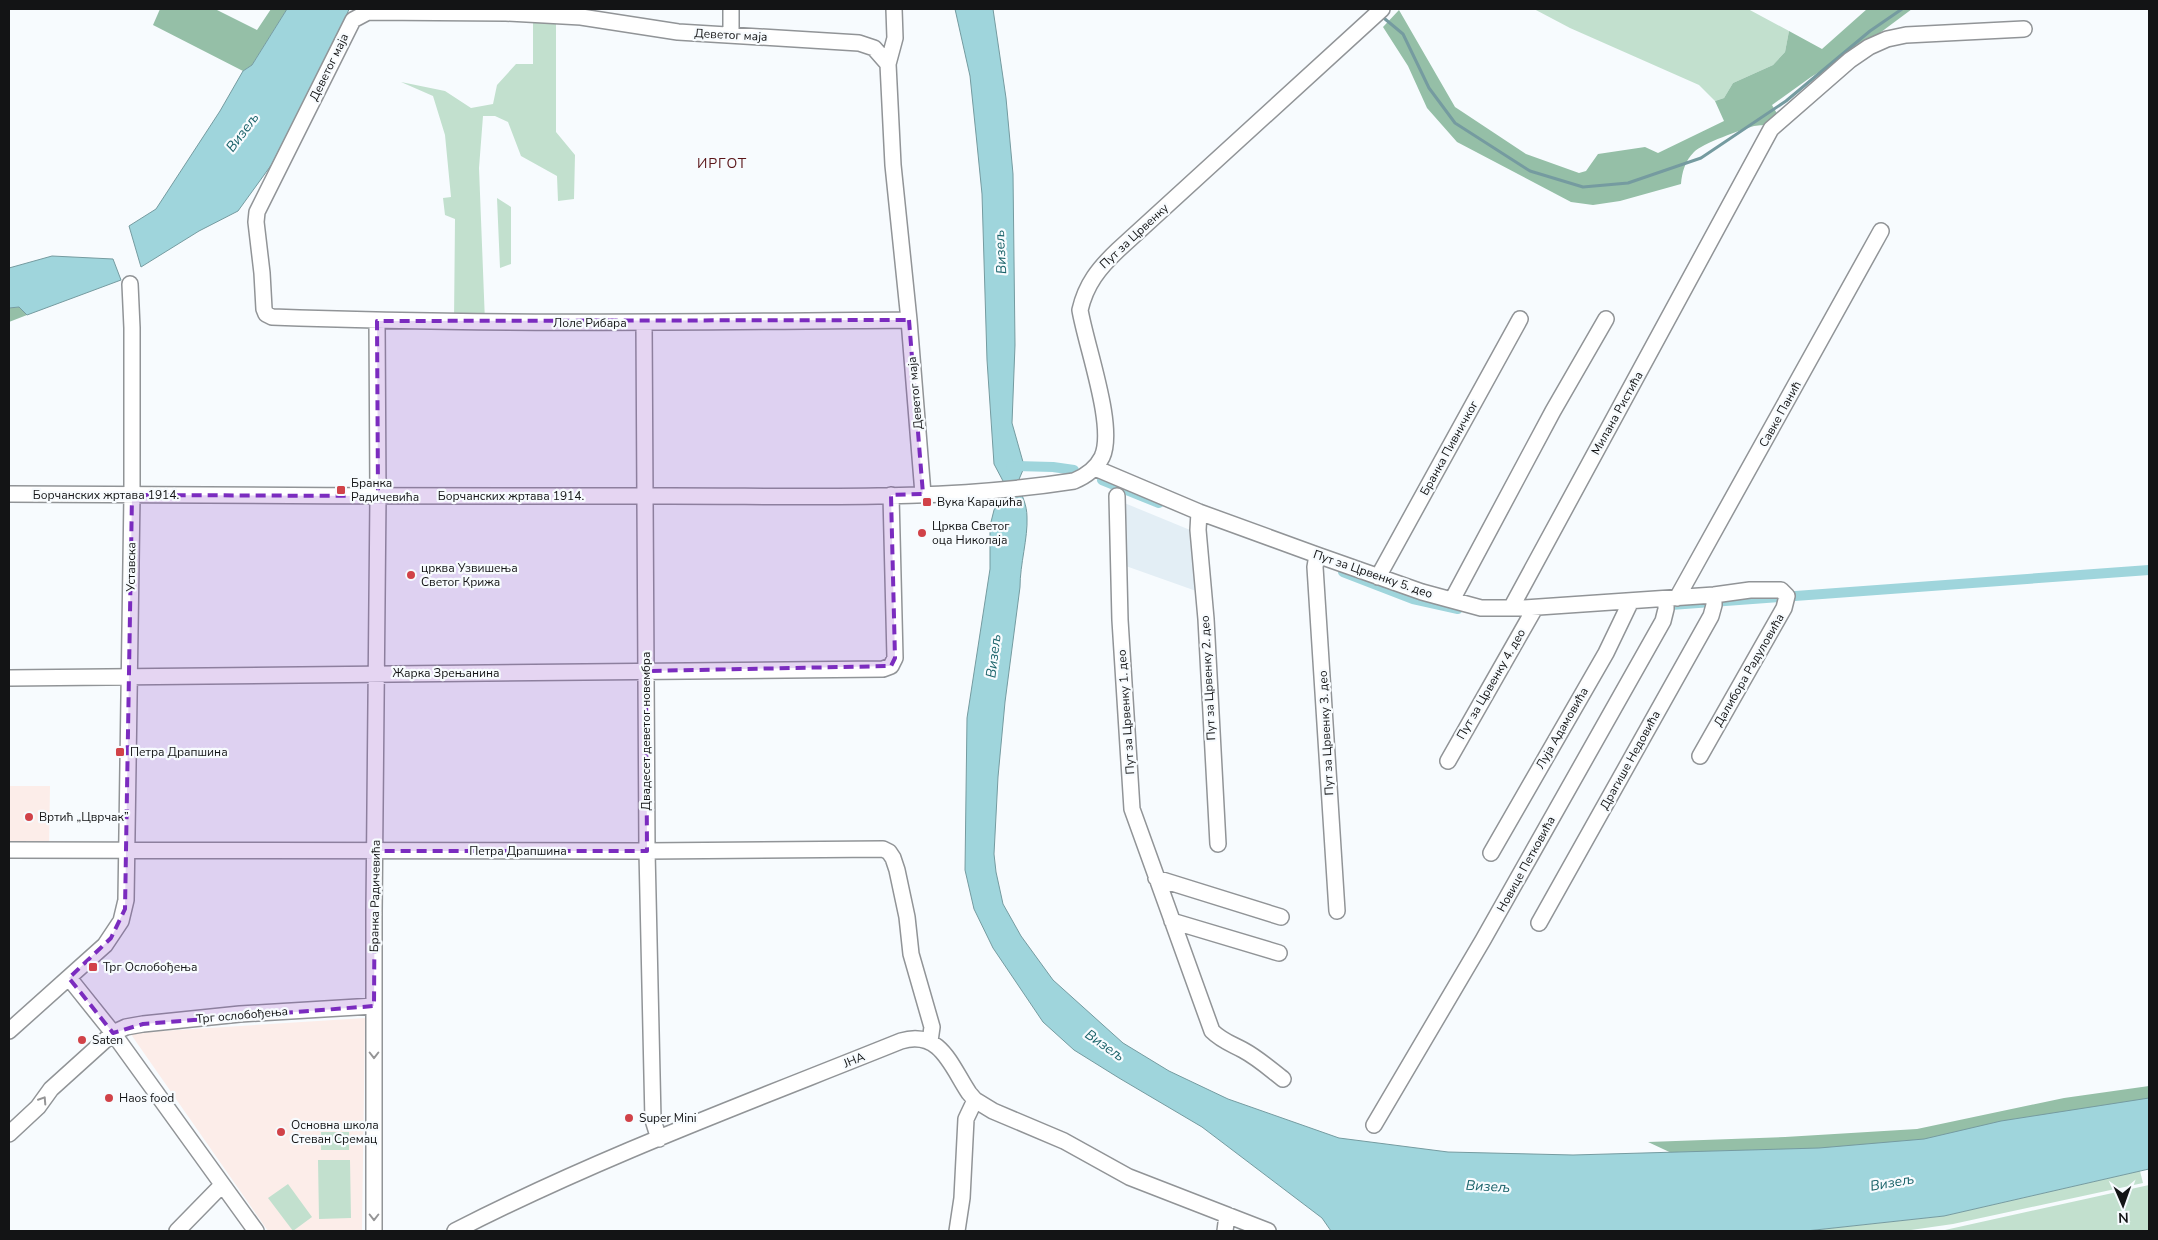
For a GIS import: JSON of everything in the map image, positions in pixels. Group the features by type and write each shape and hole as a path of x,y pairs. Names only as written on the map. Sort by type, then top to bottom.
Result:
{"street":[{"path":"731,9 731,35"},
{"path":"888,64 895,38 894,9"},
{"name":"Пут за Црвенку","path":"1095,468 1102,457 1107,431 1080,310 1090,281 1099,268 1118,250 1382,9"},
{"name":"Деветог маја","path":"272,318 264,310 257,212 356,17 376,11 506,11 581,17 614,15 640,27 678,32 859,43 874,48 888,64 893,165 909,320 923,494"},
{"name":"Милана Ристића","path":"1511,608 1771,129 1850,60 1869,47 1887,39 1906,35 2024,29"},
{"name":"Савке Панић","path":"1671,598 1881,231"},
{"name":"Уставска","path":"9,1031 105,945 121,921 126,900 132,495 132,328 130,284"},
{"name":"Лоле Рибара","path":"272,318 377,321 644,323 909,320"},
{"name":"Бранка Пивничког","path":"1378,577 1520,319"},
{"path":"1452,600 1553,411 1606,319"},
{"name":"Бранка Радичевића","path":"374,1231 378,496 377,321"},
{"name":"Двадесет деветог новембра","path":"644,323 647,851 653,1120 659,1139"},
{"name":"Борчанских жртава 1914.","path":"9,494 378,496 891,495 1020,488 1074,480 1086,476 1095,468"},
{"name":"Пут за Црвенку 5. део","path":"1095,468 1199,517 1316,561 1378,577 1422,592 1481,608 1535,608 1671,598"},
{"name":"Жарка Зрењанина","path":"9,678 883,669 891,666 895,658 891,495"},
{"name":"Пут за Црвенку 1. део","path":"1117,496 1120,620 1132,809 1212,1031 1226,1042 1263,1063 1283,1079"},
{"name":"Пут за Црвенку 2. део","path":"1199,517 1218,844"},
{"name":"Пут за Црвенку 3. део","path":"1316,561 1337,911"},
{"name":"Далибора Радуловића","path":"1671,598 1776,588 1784,592 1787,602 1700,756"},
{"name":"Драгише Недовића","path":"1540,923 1711,616 1714,595"},
{"name":"Новице Петковића","path":"1374,1125 1483,940 1663,621 1671,598"},
{"name":"Луја Адамовића","path":"1491,853 1606,653 1631,601"},
{"name":"Пут за Црвенку 4. део","path":"1448,761 1535,608"},
{"name":"Петра Драпшина","path":"9,850 647,851 876,848 889,852 894,858 907,917 910,948 932,1027 930,1041"},
{"path":"1156,878 1281,917"},
{"path":"1172,921 1280,953"},
{"path":"69,978 113,1033 256,1231"},
{"name":"Трг ослобођења","path":"113,1033 126,1027 143,1024 250,1014 374,1006"},
{"path":"9,1134 38,1107 51,1089 113,1033"},
{"name":"ЈНА","path":"455,1231 489,1214 659,1139 901,1041 914,1038 930,1041"},
{"path":"930,1041 944,1054 975,1100 992,1110 1064,1141 1129,1177 1268,1231"},
{"path":"956,1231 962,1198 966,1119 975,1100"},
{"path":"177,1231 222,1185"},
{"path":"1225,1231 1227,1215"}],"highlighted area":[{"path":"909,320 923,494 891,495 895,658 891,666 646,671 647,851 375,851 374,1006 143,1024 113,1033 69,978 111,938 125,909 132,495 378,496 377,321"}],"shaded area":[{"path":"1122,502 1195,532 1199,592 1123,565"},
{"name":"Вртић „Цврчак”","path":"9,786 50,786 49,849 9,849"},
{"name":"Основна школа Стеван Сремац","path":"365,1018 362,1231 268,1231 130,1033"}],"green space":[{"path":"160,9 215,9 257,30 271,9 287,9 252,65 243,71 153,25"},
{"path":"1534,9 1748,9 1789,31 1785,52 1773,65 1733,83 1724,98 1715,101 1699,85 1570,28"},
{"path":"1867,9 1912,9 1869,41 1811,77 1772,105 1779,117 1772,122 1741,130 1713,141 1694,152 1686,163 1681,184 1620,201 1593,205 1571,202 1457,142 1427,108 1408,66 1383,27 1399,10 1455,107 1526,154 1579,173 1586,171 1598,154 1645,147 1658,153 1724,121 1715,101 1724,98 1733,83 1773,65 1785,52 1789,31 1822,49"},
{"path":"533,15 556,16 556,132 575,155 574,199 558,201 557,176 521,156 508,122 495,116 483,116 479,168 485,322 454,322 455,219 445,215 443,198 451,197 445,135 433,96 401,82 445,91 471,108 493,104 497,85 516,64 533,64"},
{"path":"497,198 511,207 511,264 500,268"},
{"path":"19,307 27,315 9,322 9,308"},
{"path":"2149,1086 2149,1169 1937,1145 1678,1156 1648,1142 1785,1137 1917,1129 2064,1098"},
{"path":"321,1132 349,1132 349,1150 321,1150"},
{"path":"318,1160 350,1160 351,1218 319,1219"},
{"path":"2140,1171 2143,1183 1953,1224 1904,1231 1806,1231 1944,1216"},
{"path":"288,1184 312,1217 293,1231 268,1198"},
{"path":"2149,1185 2149,1231 1934,1231 1945,1230"}],"water":[{"name":"Визељ","path":"287,9 349,9 272,164 238,211 199,231 141,267 129,226 156,209 220,111 243,71 252,65"},
{"name":"Визељ","path":"955,9 993,9 1006,98 1013,174 1015,345 1012,423 1023,462 1023,470 1017,484 1025,504 1027,525 1005,702 998,777 994,854 1003,904 1021,936 1053,980 1123,1043 1169,1071 1228,1099 1339,1138 1448,1152 1573,1155 1819,1148 1924,1139 2001,1121 2149,1098 2149,1169 1944,1216 1806,1231 1331,1231 1322,1218 1202,1127 1074,1050 1043,1022 993,948 974,909 965,870 967,718 990,569 990,526 994,510 1004,493 1003,481 994,464 987,360 982,194 976,134 970,76"},
{"path":"52,256 113,259 121,280 27,315 19,307 9,308 9,268"}],"waterway":[{"path":"1385,19 1403,34 1429,88 1455,123 1530,171 1583,187 1628,183 1701,158 1786,101 1870,31 1902,9"},
{"path":"1011,466 1053,467 1074,470"},
{"path":"1102,480 1159,503"},
{"path":"1671,605 2149,570"},
{"path":"1343,572 1413,599 1458,609"}],"place":[{"name":"Бранка Радичевића","path":"341,490"},
{"name":"Вука Караџића","path":"927,502"},
{"name":"Црква Светог оца Николаја","path":"922,533"},
{"name":"црква Узвишења Светог Крижа","path":"411,575"},
{"name":"Петра Драпшина","path":"120,752"},
{"name":"Вртић „Цврчак”","path":"29,817"},
{"name":"Трг Ослобођења","path":"93,967"},
{"name":"Saten","path":"82,1040"},
{"name":"Haos food","path":"109,1098"},
{"name":"Super Mini","path":"629,1118"},
{"name":"Основна школа Стеван Сремац","path":"281,1132"}],"district":[{"name":"ИРГОТ","path":"722,163"}]}
